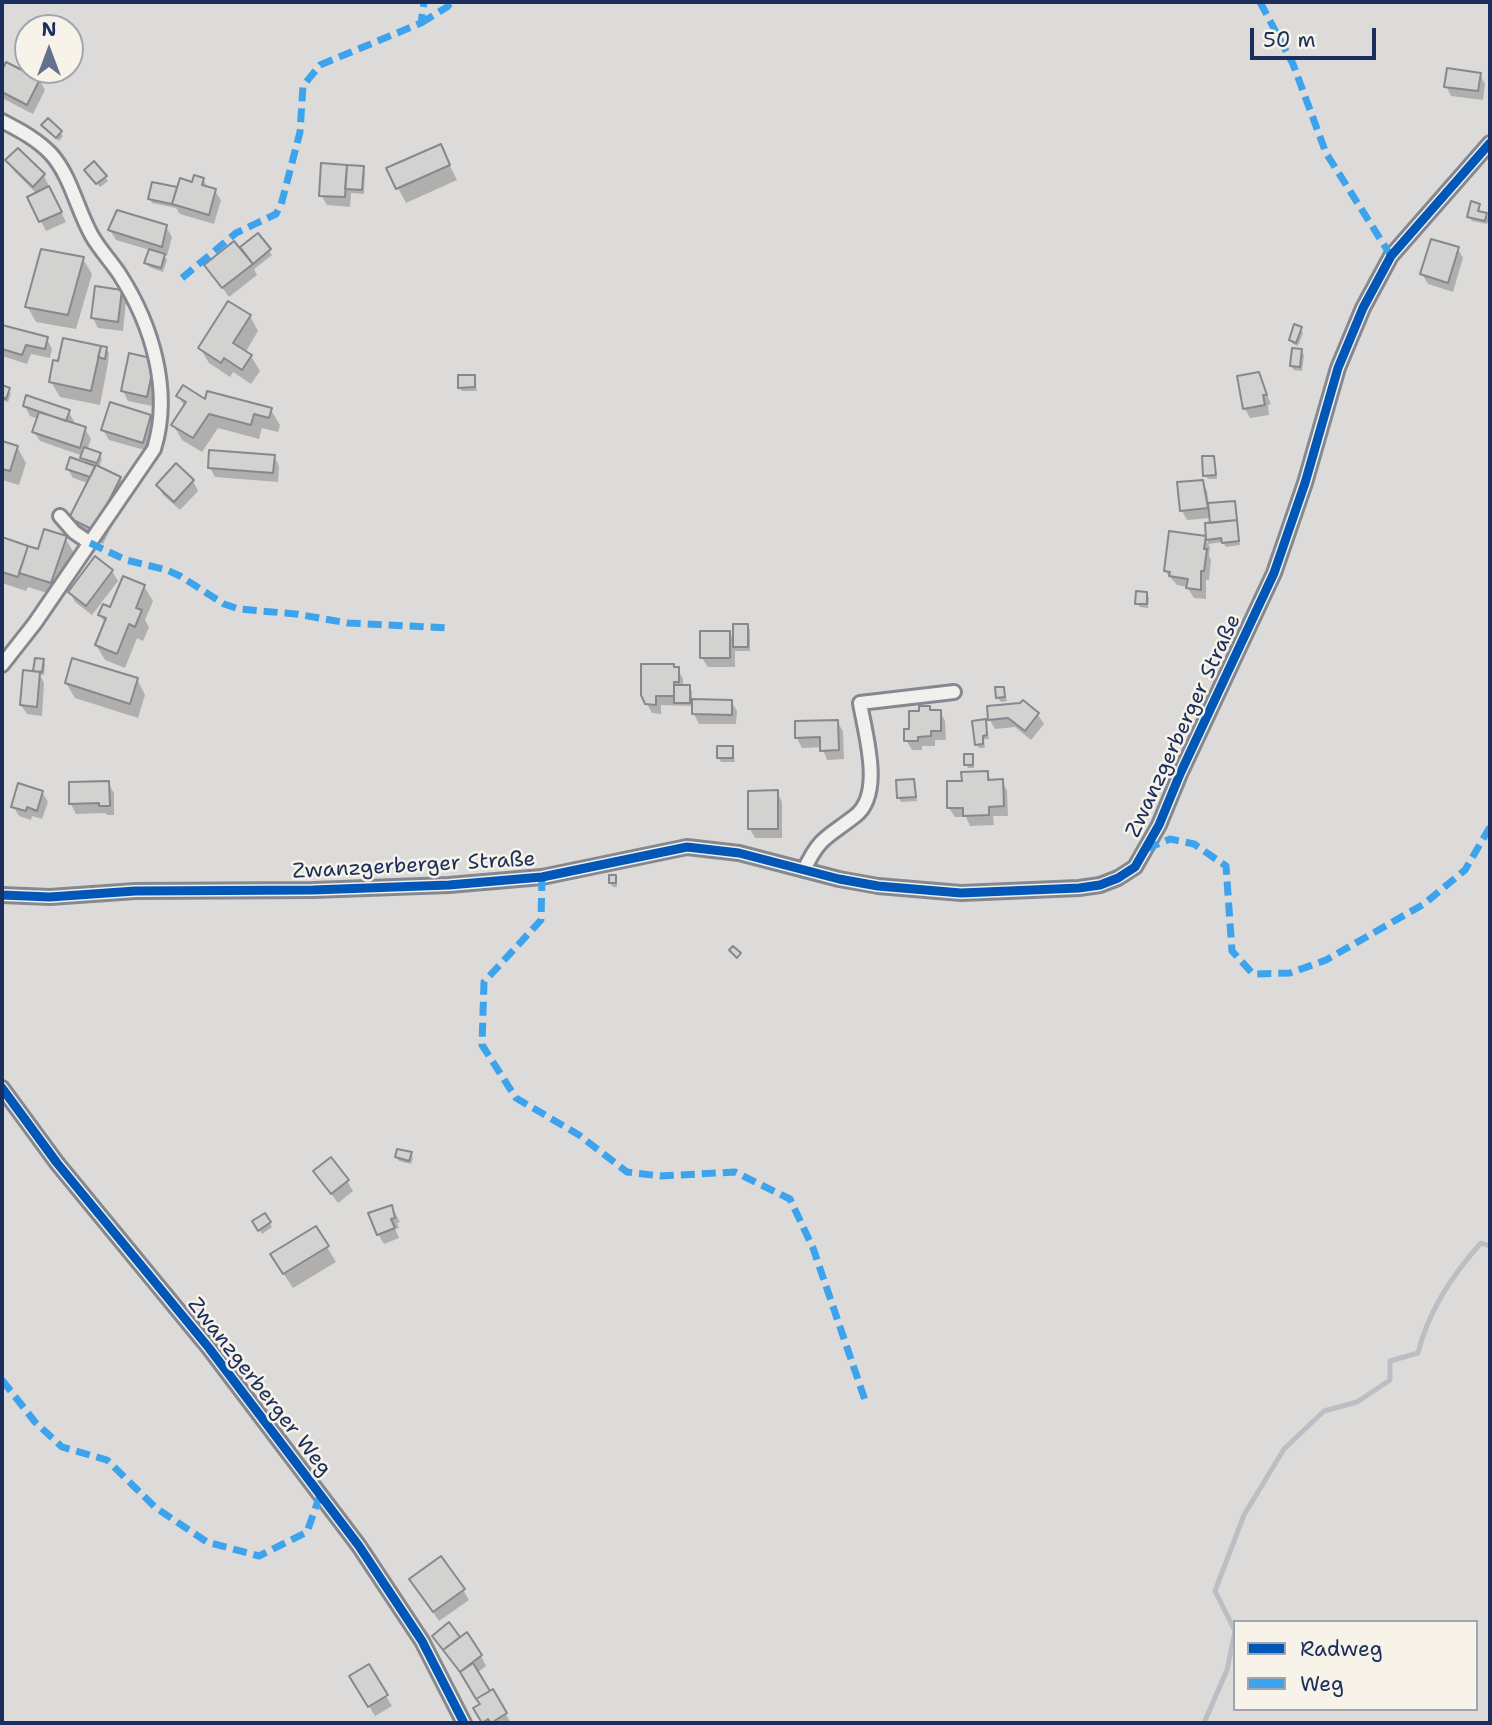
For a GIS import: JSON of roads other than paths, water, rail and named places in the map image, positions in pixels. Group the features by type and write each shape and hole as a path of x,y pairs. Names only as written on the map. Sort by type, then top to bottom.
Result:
{"street":[{"path":"2,121 37,142 51,155 60,167 89,232 128,289 155,351 159,370 160,409 154,449 35,623 2,665"},
{"name":"Zwanzgerberger Straße","path":"2,895 50,897 135,891 449,886 542,877 687,847 739,853 839,879 878,886 961,893 1079,888 1100,885 1118,878 1135,867 1159,825 1274,573 1289,532 1338,368 1363,308 1391,257 1490,143"},
{"path":"60,516 74,532 90,543"},
{"path":"804,870 813,850 823,838 857,815 870,795 870,771 860,703 954,692"},
{"name":"Zwanzgerberger Weg","path":"2,1088 57,1163 209,1348 359,1546 422,1641 464,1723"}],"waterway":[{"path":"1233,1627 1215,1591 1244,1515 1284,1449 1324,1411 1357,1402 1390,1380 1390,1361 1418,1353 1428,1323 1451,1281 1481,1243 1490,1246"},
{"path":"1204,1723 1227,1670 1233,1641"}]}
